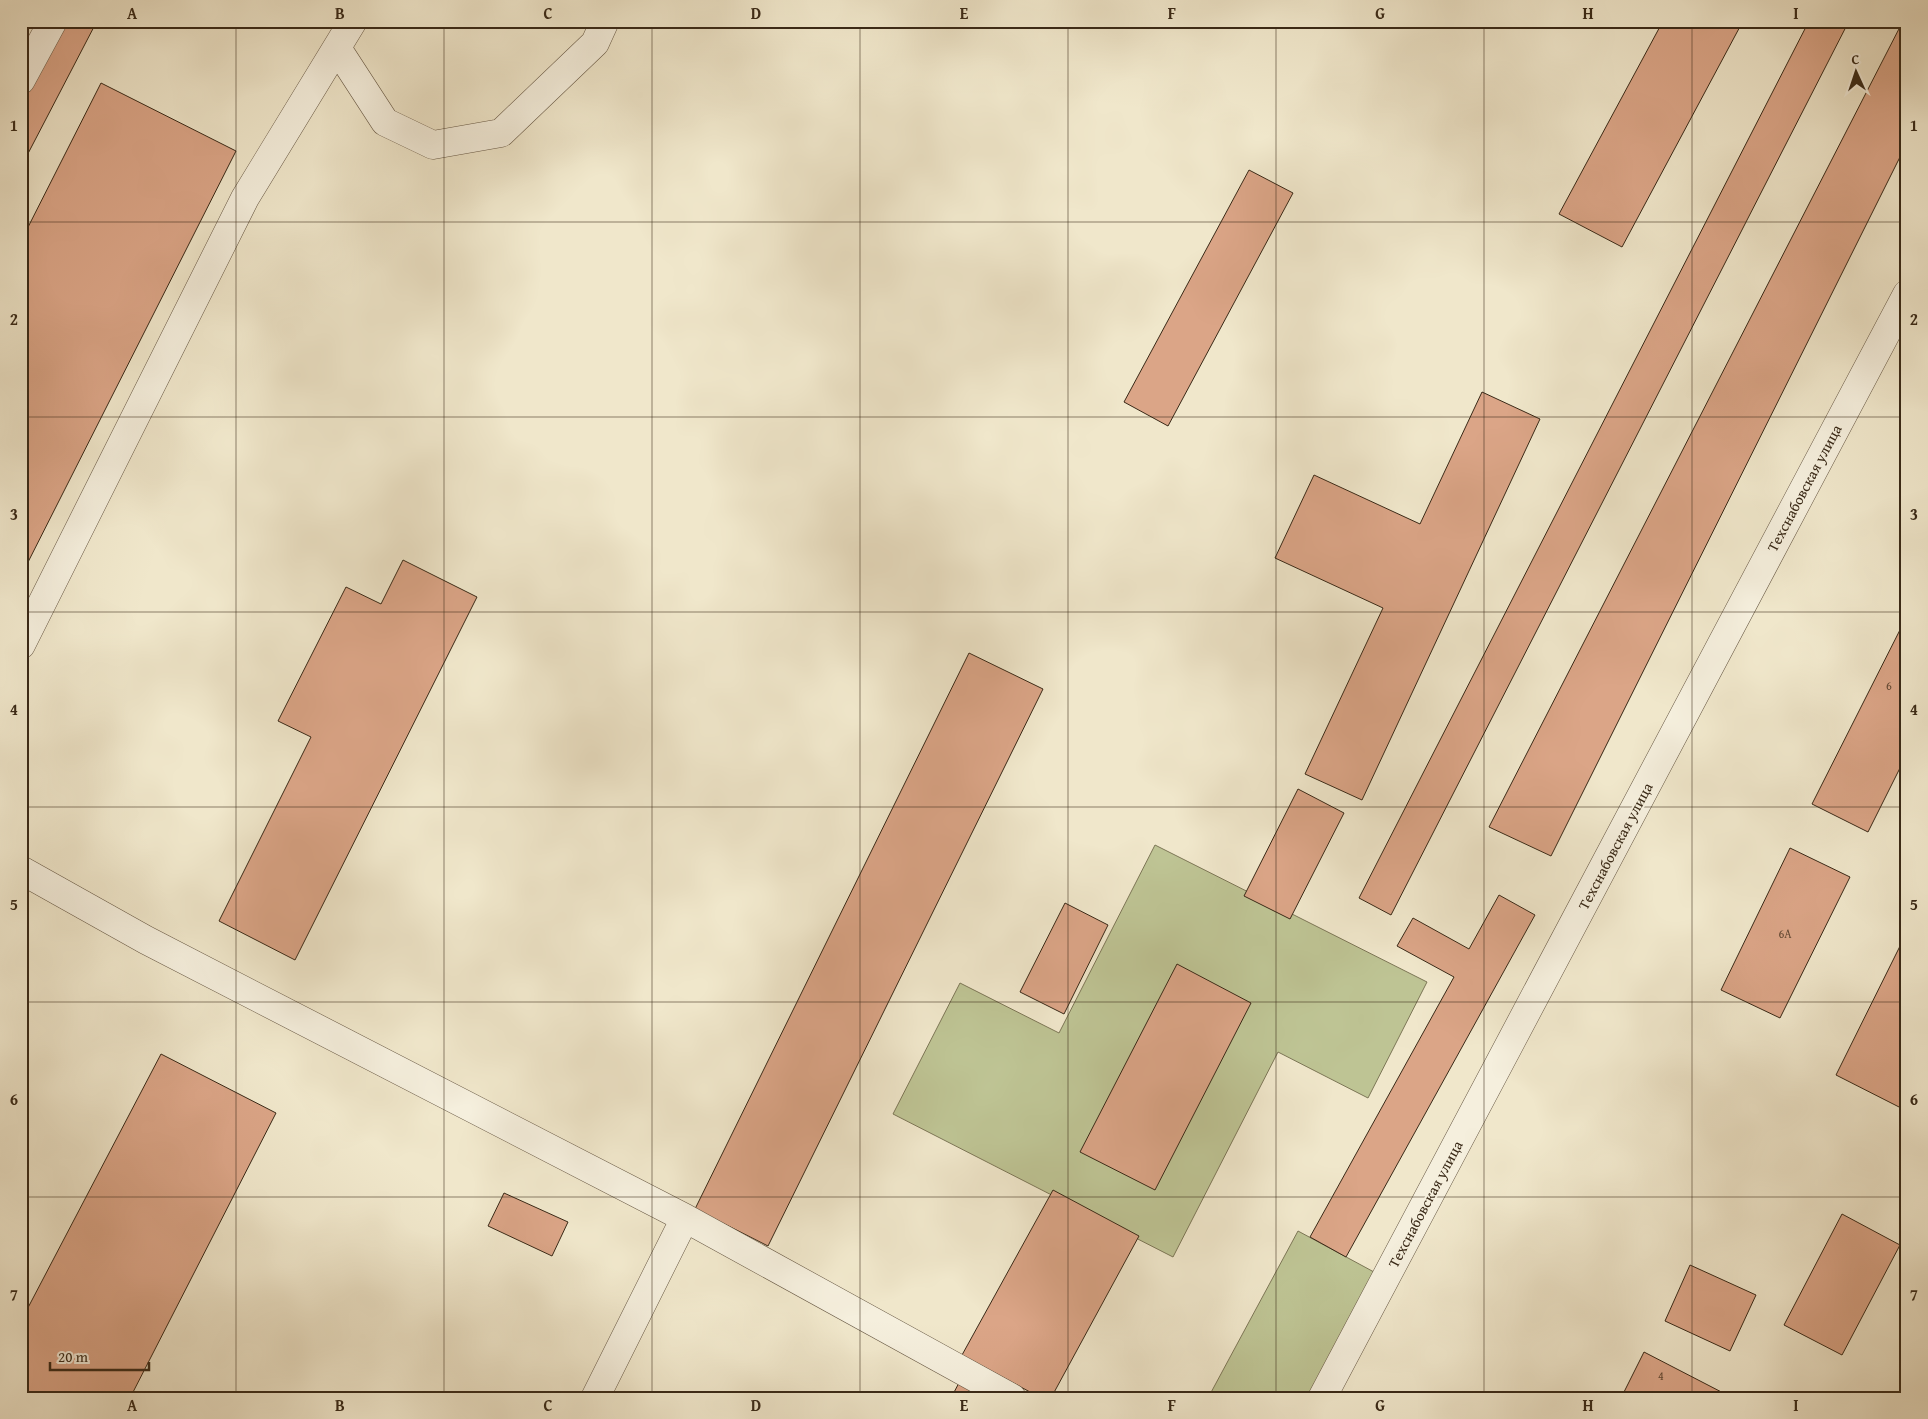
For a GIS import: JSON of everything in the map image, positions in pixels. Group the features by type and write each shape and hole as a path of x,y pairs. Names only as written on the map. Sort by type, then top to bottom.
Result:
{"street":[{"path":"21,80 53,21"},
{"path":"21,645 245,198 353,21"},
{"path":"337,48 384,122 433,145 501,133 595,43 605,21"},
{"name":"Техснабовская улица","path":"1322,1398 1907,294"},
{"path":"21,870 146,940 685,1218 1012,1398"},
{"path":"595,1398 685,1218"}],"green space":[{"path":"1155,845 1427,982 1368,1098 1278,1052 1173,1257 893,1114 960,983 1059,1033"},
{"path":"1298,1231 1374,1272 1307,1398 1208,1398"}],"building":[{"path":"61,21 97,21 21,167 21,97"},
{"path":"1663,21 1743,21 1622,247 1559,214"},
{"path":"1809,21 1849,21 1391,915 1359,898"},
{"path":"1903,21 1907,21 1907,143 1551,856 1489,827"},
{"path":"101,83 236,151 21,576 21,241"},
{"path":"1249,170 1293,193 1168,426 1124,402"},
{"path":"1482,392 1540,419 1362,800 1305,774 1383,608 1275,558 1314,475 1420,524"},
{"path":"403,560 477,597 295,960 219,921 311,737 278,721 346,587 381,604"},
{"path":"1907,616 1907,754 1868,832 1812,804"},
{"path":"969,653 1043,689 768,1246 695,1209"},
{"path":"1298,789 1344,813 1290,919 1244,896"},
{"path":"1790,848 1850,877 1780,1018 1721,990"},
{"path":"1499,895 1535,915 1346,1257 1310,1237 1454,977 1397,946 1413,918 1469,949"},
{"path":"1065,903 1108,925 1064,1014 1020,992"},
{"path":"1907,932 1907,1102 1903,1109 1836,1075"},
{"path":"1177,964 1251,1003 1155,1190 1080,1152"},
{"path":"161,1054 276,1113 130,1398 21,1398 21,1321"},
{"path":"1053,1190 1139,1236 1051,1398 1041,1398 962,1355"},
{"path":"504,1193 568,1222 552,1256 488,1226"},
{"path":"1842,1214 1900,1245 1842,1355 1784,1325"},
{"path":"1690,1265 1756,1295 1730,1351 1665,1321"},
{"path":"1644,1352 1733,1398 1621,1398"},
{"path":"961,1379 996,1398 951,1398"}]}
